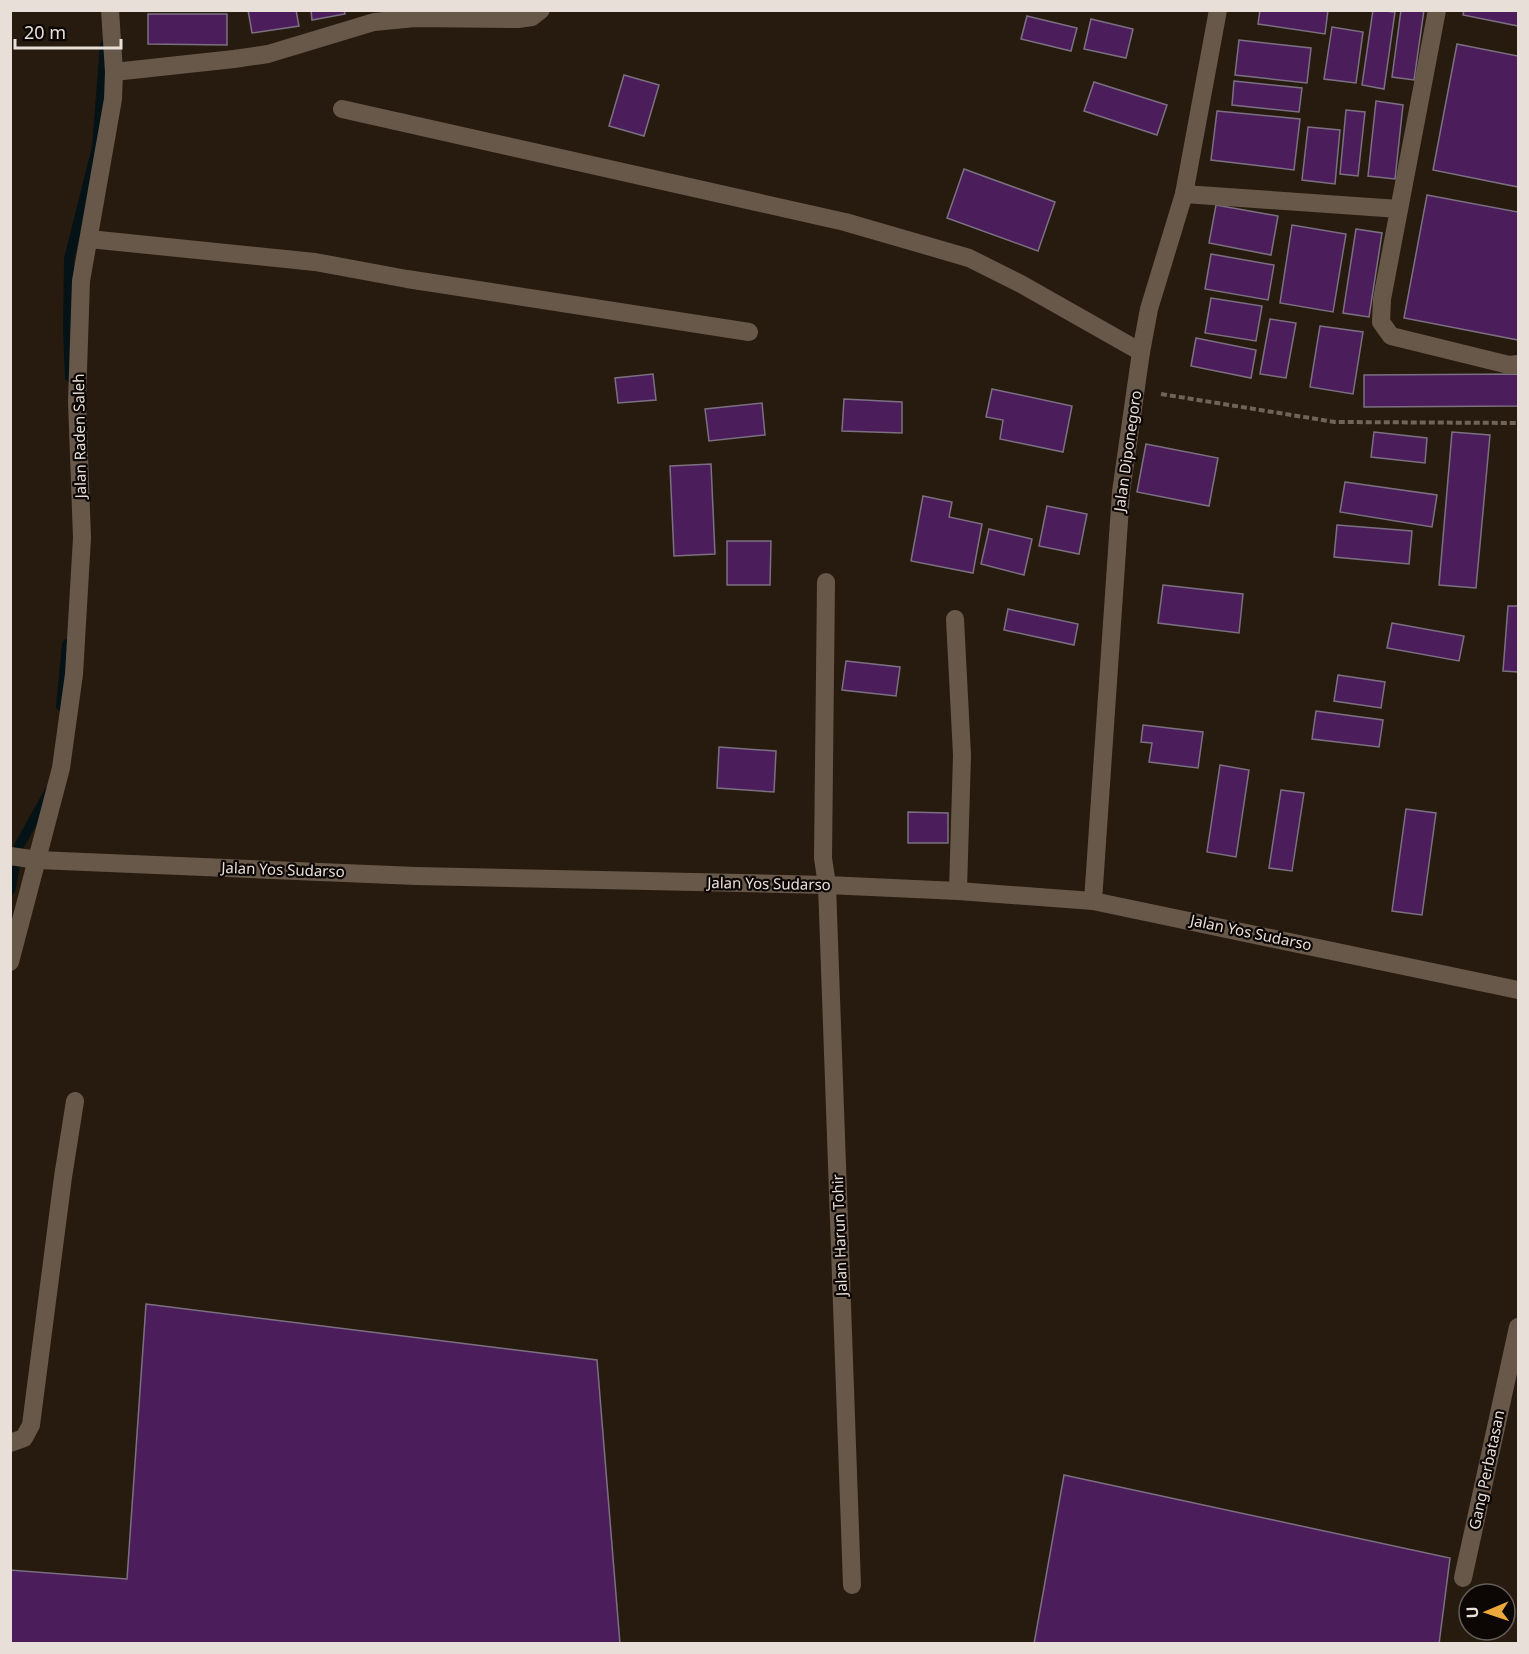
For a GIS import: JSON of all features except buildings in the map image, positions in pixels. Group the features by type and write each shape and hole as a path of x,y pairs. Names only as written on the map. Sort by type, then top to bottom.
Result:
{"street":[{"name":"Jalan Raden Saleh","path":"10,962 23,858 61,768 74,674 82,538 77,401 81,281 113,99 114,72 110,10"},
{"path":"114,72 268,54 374,22 415,18 518,19 532,16 540,10"},
{"path":"1437,10 1382,299 1381,322 1391,336 1509,365 1518,364"},
{"name":"Jalan Diponegoro","path":"1093,901 1121,492 1149,309 1184,194 1216,11"},
{"path":"342,109 845,222 969,258 1021,284 1141,352"},
{"path":"1184,194 1399,209"},
{"path":"89,239 315,262 407,279 749,332"},
{"name":"Jalan Harun Tohir","path":"826,582 823,858 827,885 852,1585"},
{"path":"955,619 962,755 958,891"},
{"name":"Jalan Yos Sudarso","path":"23,858 416,876 827,885 958,891 1093,901 1518,990"},
{"path":"10,1443 24,1438 30,1425 75,1101"},
{"name":"Gang Perbatasan","path":"1463,1578 1518,1327"}],"path":[{"path":"1136,390 1335,422 1518,423"}],"waterway":[{"path":"70,377 69,259 97,147 105,45"},
{"path":"61,706 67,644"},
{"path":"10,891 19,846 49,792"}]}
